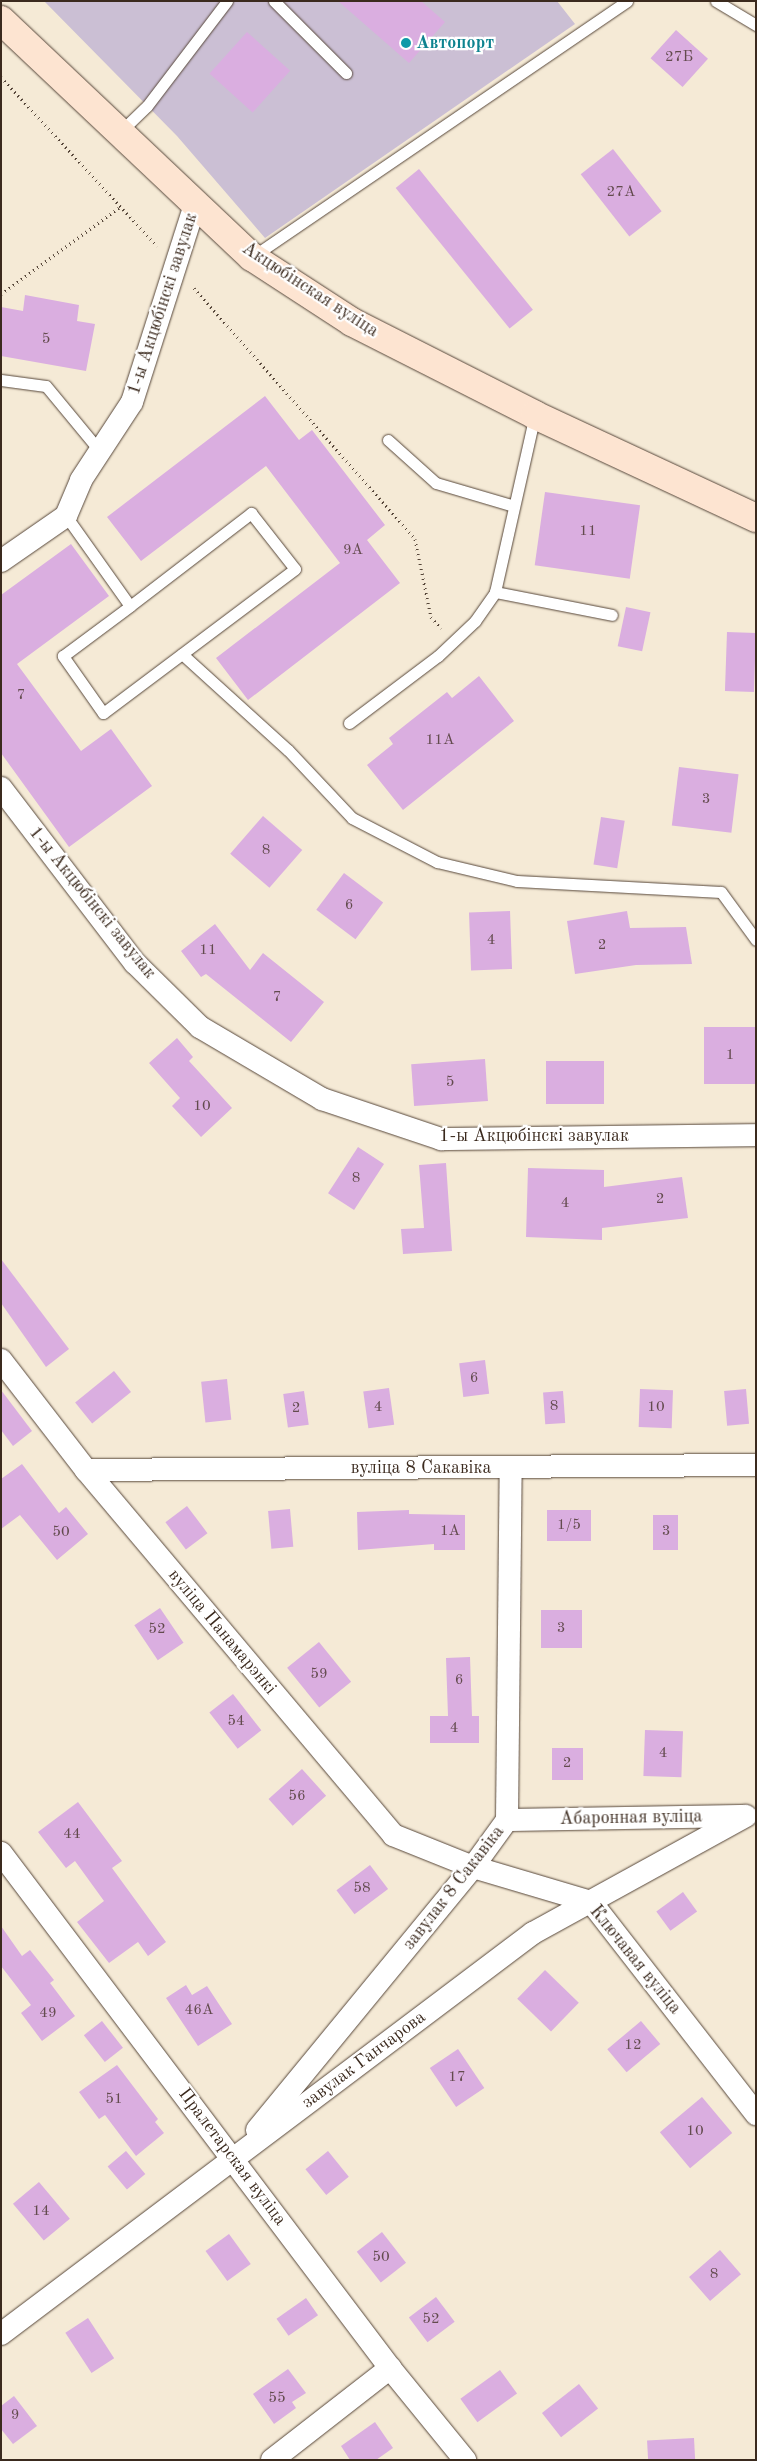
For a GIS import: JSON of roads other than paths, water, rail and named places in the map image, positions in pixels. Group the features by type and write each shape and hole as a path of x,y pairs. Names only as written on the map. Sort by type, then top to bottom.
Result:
{"street":[{"name":"Акцюбінская вуліца","path":"1,20 252,257 352,322 535,415 756,518"},
{"name":"1-ы Акцюбінскі завулак","path":"66,516 81,480 132,402 196,205"},
{"path":"1,562 66,516"},
{"name":"1-ы Акцюбінскі завулак","path":"1,788 135,963 200,1027 322,1099 441,1139 756,1135"},
{"name":"вуліца Панамарэнкі","path":"1,1360 86,1470 394,1835 473,1867"},
{"name":"вуліца 8 Сакавіка","path":"86,1470 756,1465"},
{"name":"завулак 8 Сакавіка","path":"234,2158 473,1867 507,1820 511,1467"},
{"name":"Абаронная вуліца","path":"507,1820 751,1816"},
{"name":"завулак Ганчарова","path":"1,2334 534,1933 751,1816"},
{"name":"Пралетарская вуліца","path":"1,1853 234,2158 390,2368 465,2460"},
{"name":"Ключавая вуліца","path":"473,1867 591,1902 756,2114"},
{"path":"272,2460 390,2368"}],"lane":[{"path":"120,132 147,106 226,1"},
{"path":"274,1 346,73"},
{"path":"252,257 627,1"},
{"path":"716,1 756,25"},
{"path":"1,380 46,386 99,450"},
{"path":"349,723 453,641 475,621 494,592 535,415"},
{"path":"388,440 436,483 514,506"},
{"path":"252,513 295,569 103,713 63,656 130,606 252,513"},
{"path":"66,516 130,606"},
{"path":"494,592 612,615"},
{"path":"182,654 288,750 352,818 437,862 517,881 721,892 756,940"}],"place":[{"name":"Автопорт","path":"406,43"}]}
